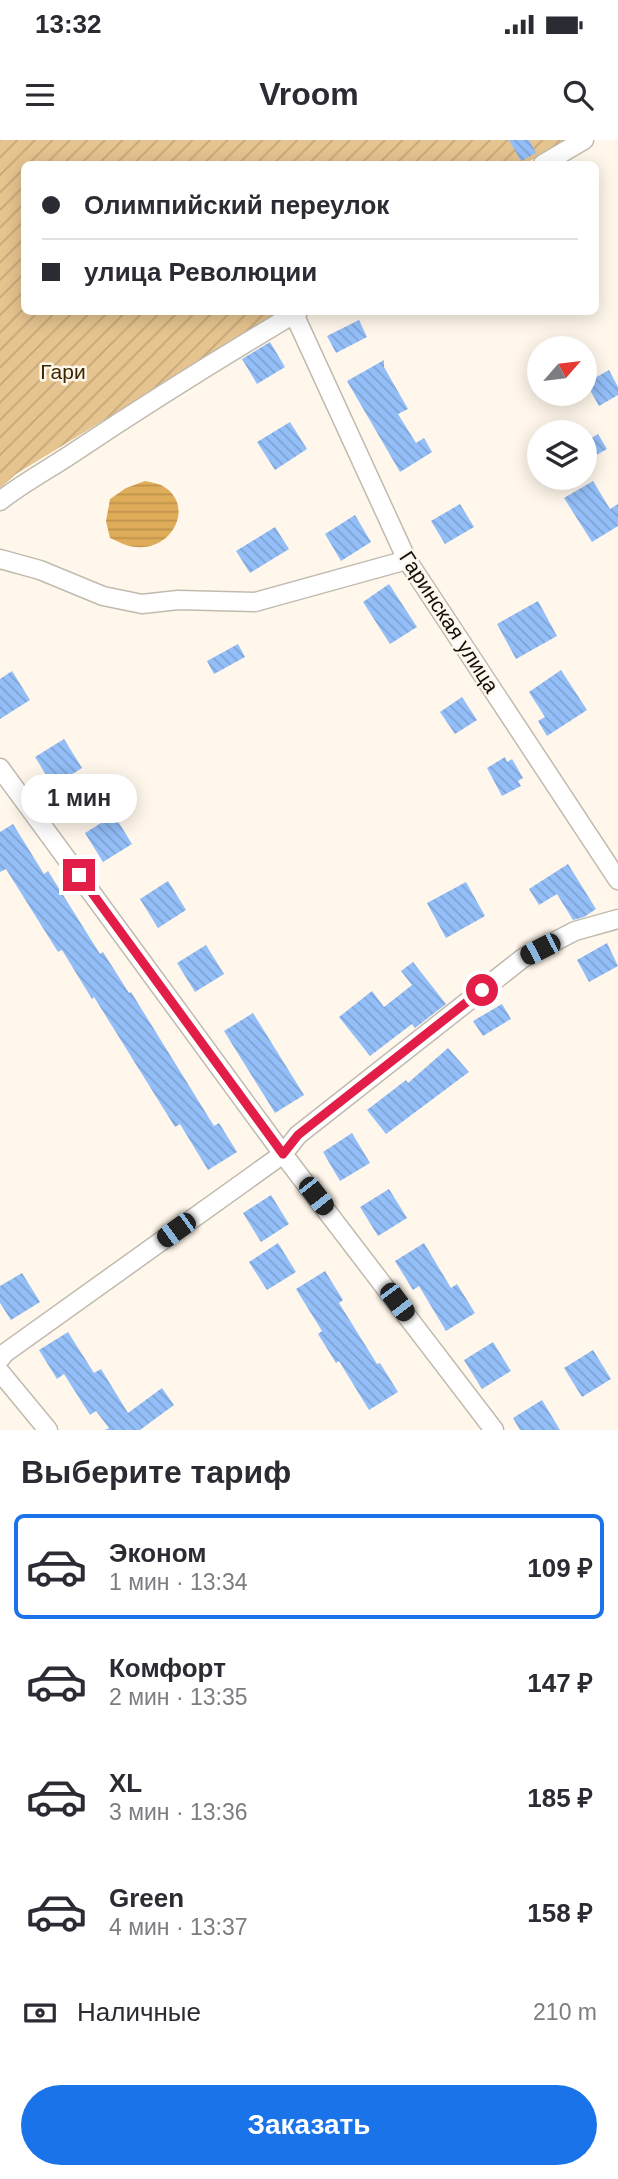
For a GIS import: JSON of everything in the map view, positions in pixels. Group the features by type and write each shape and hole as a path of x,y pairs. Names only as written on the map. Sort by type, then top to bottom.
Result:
{"street":[{"path":"548,161 584,140"},
{"path":"0,501 17,487 163,394 293,315"},
{"name":"Гаринская улица","path":"297,315 407,560 618,880"},
{"path":"0,559 40,570 103,596 142,604 178,600 255,602 407,560"},
{"path":"0,768 283,1154 494,1430"},
{"path":"0,1359 283,1154 298,1135 523,958 575,931 618,919"},
{"path":"0,1372 48,1430"}],"green space":[{"name":"Гари","path":"0,140 566,140 530,161 21,161 21,315 276,315 16,474 0,488"}],"shaded area":[{"path":"145,481 161,485 172,493 177,503 176,524 161,542 149,546 129,546 110,538 106,521 110,499 126,488"}],"building":[{"path":"509,140 529,140 536,153 521,161"},
{"path":"359,320 367,337 336,353 327,336"},
{"path":"270,342 285,367 257,384 242,359"},
{"path":"384,360 384,367 408,409 398,414 416,443 424,438 432,452 400,472 347,381"},
{"path":"609,370 618,387 618,395 599,406 597,402 597,377"},
{"path":"290,422 307,449 275,470 257,442"},
{"path":"597,435 607,449 597,455"},
{"path":"597,488 610,509 618,504 618,526 592,542 564,498 578,490 597,490"},
{"path":"460,504 474,527 445,544 431,521"},
{"path":"355,515 371,542 341,561 325,534"},
{"path":"275,527 289,549 250,573 236,551"},
{"path":"389,584 417,627 390,644 363,602"},
{"path":"538,601 557,636 516,659 497,624"},
{"path":"238,644 245,657 214,674 207,661"},
{"path":"561,670 587,710 547,736 538,721 545,717 529,692"},
{"path":"12,671 30,700 0,719 0,679"},
{"path":"462,697 477,720 455,734 440,712"},
{"path":"64,739 82,768 53,786 35,757"},
{"path":"505,757 507,762 512,759 523,778 518,781 521,786 502,796 487,768"},
{"path":"114,815 132,844 103,862 85,833"},
{"path":"13,824 44,874 48,871 100,954 103,952 129,993 131,992 214,1126 219,1123 237,1152 208,1170 180,1124 175,1127 94,997 92,999 62,950 58,952 6,869 0,872 0,832"},
{"path":"568,864 596,909 573,920 557,894 539,905 529,889"},
{"path":"168,881 186,910 158,928 140,899"},
{"path":"466,882 485,916 446,938 427,903"},
{"path":"607,943 618,966 589,982 577,960"},
{"path":"206,945 224,974 195,992 177,963"},
{"path":"413,962 446,1004 415,1028 412,1024 370,1056 339,1017 372,991 384,1007 412,985 401,971"},
{"path":"502,1004 511,1019 483,1036 473,1021"},
{"path":"253,1013 304,1095 275,1113 224,1031"},
{"path":"448,1048 469,1072 386,1134 367,1110 406,1080 408,1083"},
{"path":"352,1133 370,1163 340,1181 323,1152"},
{"path":"389,1189 407,1218 378,1236 360,1207"},
{"path":"271,1195 289,1224 261,1242 243,1213"},
{"path":"278,1243 296,1272 267,1290 249,1262"},
{"path":"424,1243 451,1288 457,1284 475,1313 446,1331 419,1286 413,1290 395,1261"},
{"path":"325,1271 343,1300 339,1303 398,1392 369,1410 339,1361 336,1363 318,1334 322,1331 296,1289"},
{"path":"22,1273 40,1302 11,1320 0,1303 0,1286"},
{"path":"68,1332 94,1373 101,1369 128,1413 162,1388 174,1405 140,1430 105,1430 109,1428 96,1411 90,1415 64,1374 57,1379 39,1350"},
{"path":"493,1342 511,1371 482,1389 464,1360"},
{"path":"593,1350 611,1379 582,1397 564,1368"},
{"path":"542,1400 560,1430 520,1430 513,1418"}],"route":[{"path":"79,875 283,1154 298,1135 482,990"}]}
